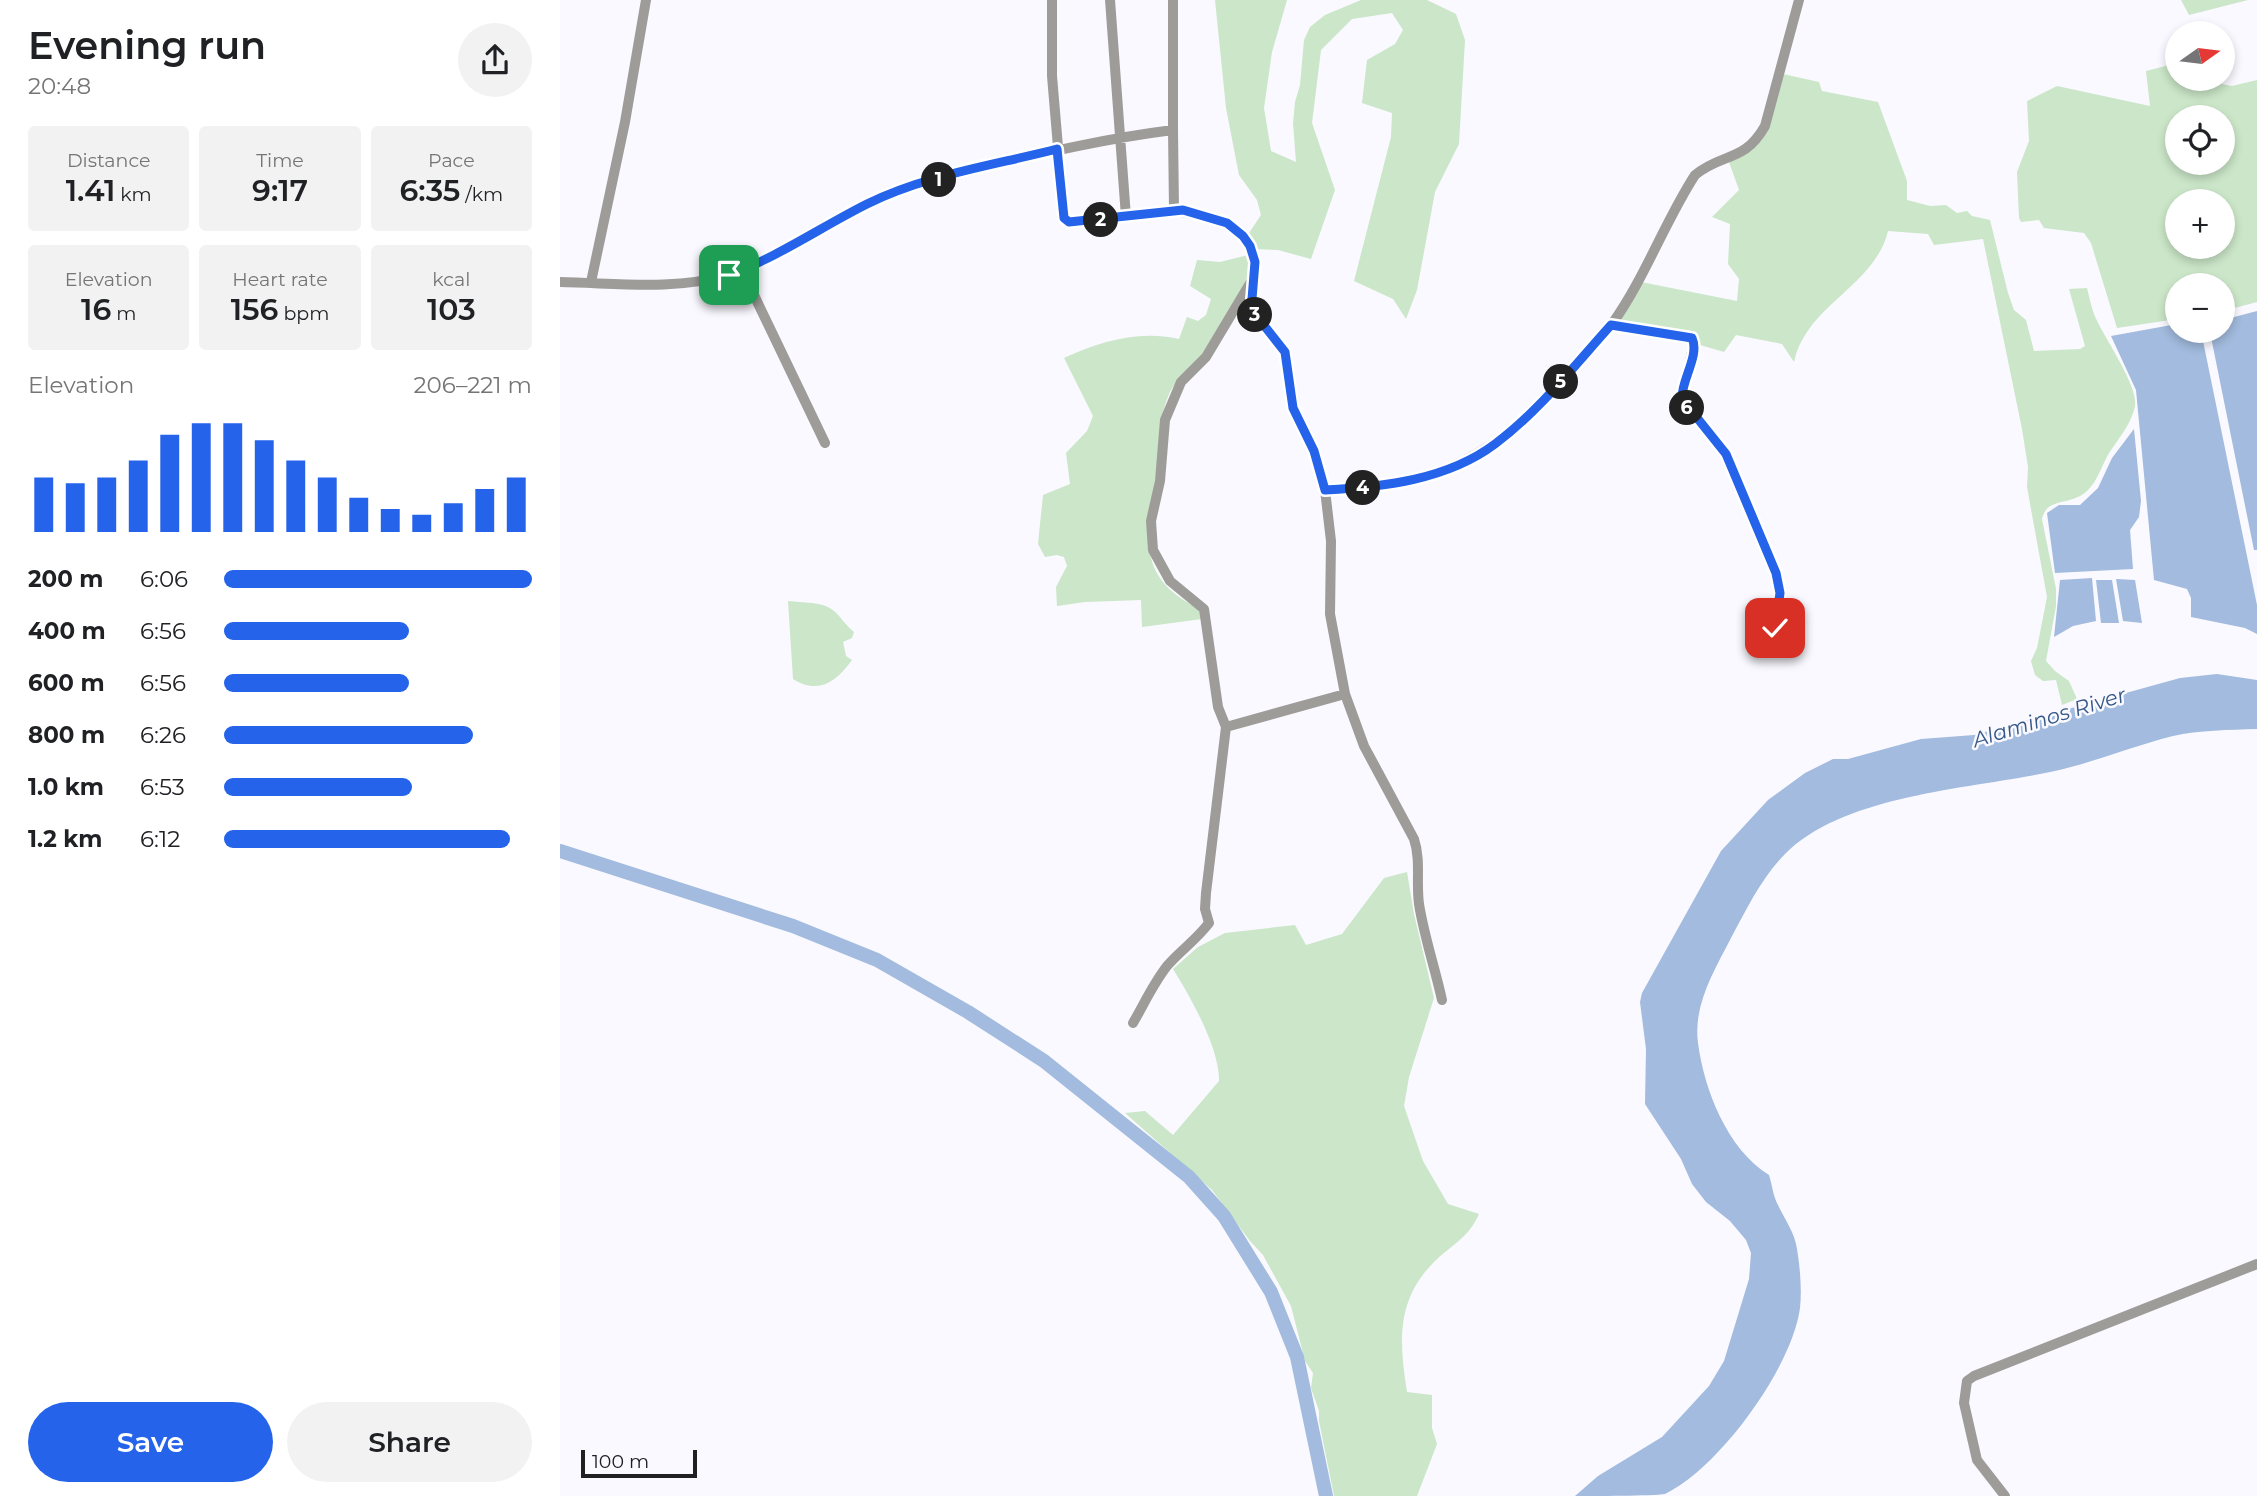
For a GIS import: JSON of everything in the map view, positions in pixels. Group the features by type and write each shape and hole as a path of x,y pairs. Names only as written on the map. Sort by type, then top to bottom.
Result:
{"street":[{"path":"591,282 625,122 646,0"},
{"path":"1052,0 1052,76 1066,220 1126,217 1174,210 1219,220 1236,230 1254,254 1255,314 1285,352 1293,408 1314,451 1325,490 1331,541 1329,614 1346,694 1367,754 1414,839 1417,849 1419,908 1442,1000"},
{"path":"1111,0 1126,217"},
{"path":"1173,0 1174,210"},
{"path":"1325,490 1365,488 1421,478 1473,457 1493,446 1522,422 1560,384 1611,325 1695,175 1704,168 1746,151 1755,143 1765,126 1799,0"},
{"path":"560,282 627,286 674,285 742,270 868,204 909,187 1057,149 1173,130"},
{"path":"742,270 825,443"},
{"path":"1133,1023 1154,984 1168,965 1196,940 1209,923 1205,909 1206,893 1226,727 1217,707 1204,609 1179,590 1157,561 1151,520 1160,481 1165,421 1175,393 1206,357 1254,278"},
{"path":"1611,325 1686,337 1694,342 1682,399 1726,454 1776,573 1780,593 1775,628"},
{"path":"1226,727 1346,694"},
{"path":"2005,1496 1977,1461 1964,1403 1967,1381 2257,1264"}],"green space":[{"path":"1215,0 1287,0 1272,52 1264,108 1271,151 1296,162 1293,123 1295,102 1300,85 1304,40 1310,27 1325,15 1361,0 1427,0 1456,14 1465,40 1459,144 1435,192 1417,290 1406,319 1393,299 1354,281 1391,137 1392,113 1362,103 1367,60 1395,44 1403,30 1392,13 1352,19 1321,50 1312,123 1335,190 1311,259 1278,250 1255,249 1247,236 1261,215 1257,200 1239,175 1226,108"},
{"path":"2181,0 2248,0 2189,15"},
{"path":"2165,66 2165,91 2235,91 2235,85 2257,80 2257,302 2235,308 2235,273 2165,273 2165,321 2117,328 2091,243 2084,233 2044,228 2039,220 2021,222 2019,218 2017,172 2029,141 2027,101 2057,86 2150,106 2146,71"},
{"path":"1783,74 1819,82 1822,91 1878,102 1907,181 1907,200 1930,206 1946,205 1957,213 1967,211 1972,216 1990,220 2008,293 2014,310 2026,320 2034,351 2080,349 2085,346 2069,289 2087,288 2098,324 2126,373 2135,406 2128,425 2088,490 2049,507 2042,519 2056,589 2056,606 2046,661 2069,681 2077,699 2062,705 2056,680 2043,681 2035,675 2031,661 2037,648 2047,597 2027,487 2028,467 2022,429 1983,239 1934,245 1928,234 1888,231 1881,250 1870,267 1812,325 1801,342 1794,362 1782,344 1736,335 1724,352 1700,345 1695,338 1616,323 1641,282 1737,301 1739,279 1728,264 1730,224 1712,217 1739,190 1729,162 1743,156 1761,138 1772,114"},
{"path":"1248,255 1249,271 1242,289 1202,356 1173,387 1166,401 1160,428 1149,548 1153,565 1162,581 1177,596 1200,609 1202,619 1142,627 1141,600 1057,606 1056,587 1067,566 1064,557 1045,557 1038,544 1043,495 1070,484 1066,453 1087,431 1093,416 1064,358 1120,339 1149,336 1179,339 1187,317 1198,321 1206,315 1211,299 1190,286 1197,260 1220,262"},
{"path":"788,601 829,608 854,632 852,638 843,642 846,656 852,660 840,674 826,684 811,686 793,679"},
{"path":"1407,872 1434,998 1409,1077 1404,1106 1423,1161 1448,1204 1479,1214 1465,1235 1422,1275 1413,1290 1403,1322 1407,1392 1432,1395 1432,1428 1437,1444 1417,1496 1334,1496 1319,1411 1311,1388 1313,1373 1305,1361 1291,1306 1263,1255 1212,1190 1125,1113 1145,1111 1173,1135 1219,1081 1215,1054 1209,1039 1173,969 1198,947 1225,933 1295,925 1306,945 1342,934 1384,878"}],"water":[{"path":"2257,311 2257,550 2254,550 2212,343 2235,343 2235,317"},
{"path":"2165,326 2165,343 2203,343 2257,605 2257,634 2245,628 2191,617 2191,598 2187,589 2154,580 2136,390 2111,336"},
{"path":"2134,429 2141,501 2139,517 2130,530 2133,569 2055,573 2047,513 2059,505 2080,505 2098,488 2112,458"},
{"path":"2092,578 2096,621 2073,626 2054,637 2060,580"},
{"path":"2116,579 2135,580 2142,623 2123,621"},
{"path":"2096,580 2112,580 2119,623 2101,623"},
{"name":"Alaminos River","path":"2217,674 2257,680 2257,729 2204,731 2173,736 2055,771 1912,796 1876,806 1842,818 1811,834 1785,854 1769,873 1743,916 1706,989 1697,1029 1701,1061 1720,1117 1741,1150 1769,1175 1776,1201 1794,1237 1801,1294 1794,1332 1783,1359 1750,1414 1708,1462 1686,1481 1665,1494 1575,1496 1598,1476 1662,1437 1709,1386 1724,1361 1749,1279 1751,1253 1746,1240 1730,1221 1706,1202 1692,1184 1681,1159 1645,1104 1646,1049 1640,1002 1642,993 1721,851 1768,800 1805,773 1833,759 1848,759 1921,739 1974,735 2180,678"}],"waterway":[{"path":"560,851 793,926 877,960 968,1012 1044,1061 1189,1177 1224,1216 1271,1292 1297,1357 1326,1496"}],"route":[{"path":"729,275 764,260 868,204 909,187 1057,149 1064,218 1069,222 1183,210 1227,223 1243,236 1254,254 1252,299 1255,314 1285,352 1293,408 1314,451 1325,490 1365,488 1421,478 1493,446 1560,384 1611,325 1692,338 1694,349 1682,399 1684,405 1726,454 1776,573 1780,593 1775,628"}]}
